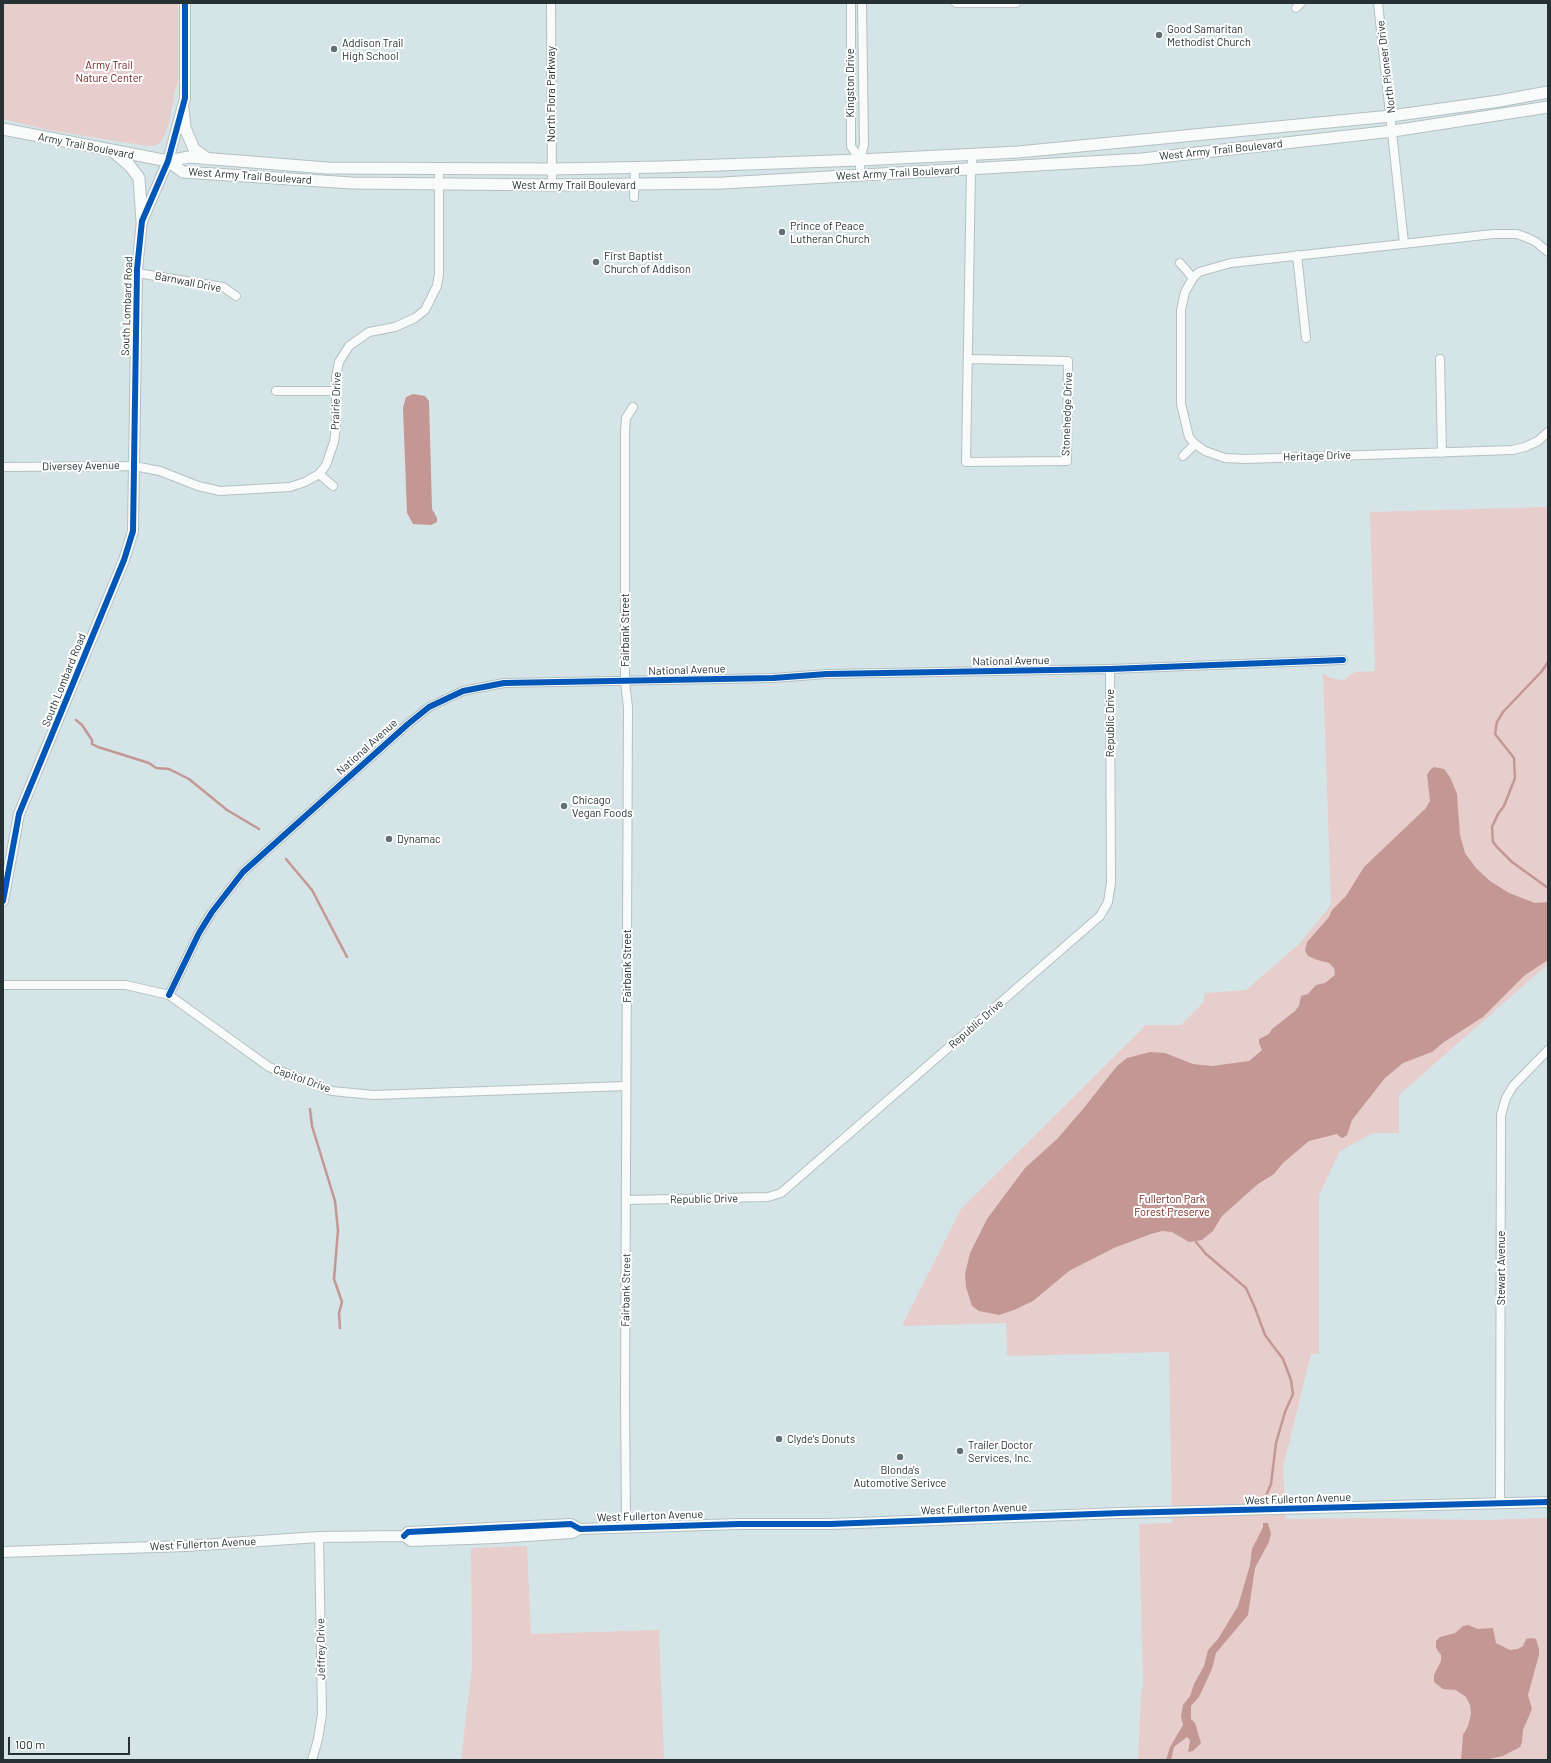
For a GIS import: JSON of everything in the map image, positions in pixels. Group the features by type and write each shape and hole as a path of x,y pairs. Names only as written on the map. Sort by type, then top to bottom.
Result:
{"main road":[{"name":"West Army Trail Boulevard","path":"168,161 189,157 327,168 552,169 740,164 973,155 1141,141 1391,116 1500,101 1548,92"},
{"name":"West Army Trail Boulevard","path":"168,161 184,172 326,182 438,185 705,184 1142,159 1393,130 1548,107"},
{"path":"183,108 185,128 194,149 208,159"},
{"name":"Army Trail Boulevard","path":"3,129 168,161"},
{"path":"1141,141 1142,159"},
{"path":"113,151 130,166 139,178 142,221"},
{"path":"740,164 740,182"},
{"path":"705,165 705,184"},
{"path":"326,182 327,168"}],"street":[{"name":"South Lombard Road","path":"3,900 19,814 124,560 133,531 137,273 142,221 168,161 185,98 185,3"},
{"name":"North Flora Parkway","path":"551,3 552,185"},
{"name":"Kingston Drive","path":"850,3 851,146 860,160"},
{"name":"Kingston Drive","path":"860,175 860,160 864,144 862,3"},
{"path":"956,3 1016,3"},
{"name":"North Pioneer Drive","path":"1378,3 1393,130"},
{"path":"1393,130 1404,243"},
{"name":"Stonehedge Drive","path":"968,359 1068,361 1067,461 966,462 971,168 973,155"},
{"path":"634,197 635,167"},
{"name":"Prairie Drive","path":"319,474 332,454 336,428 335,391 339,362 349,346 369,332 395,326 415,318 425,310 433,297 439,274 439,169"},
{"path":"1183,456 1195,444 1189,437 1181,404 1181,310 1185,292 1193,278 1199,272 1231,263 1505,233 1528,238 1547,248"},
{"path":"1297,256 1306,338"},
{"path":"1180,263 1193,278"},
{"name":"Barnwall Drive","path":"137,273 223,287 236,296"},
{"path":"1440,359 1442,453"},
{"path":"276,391 335,391"},
{"name":"Fairbank Street","path":"626,1526 624,1398 628,707 625,682 626,418 633,407"},
{"name":"Heritage Drive","path":"1195,444 1205,452 1225,458 1442,453 1512,450 1525,447 1538,441 1548,433"},
{"name":"Diversey Avenue","path":"3,468 134,461 198,486 220,491 290,487 299,485 319,474"},
{"path":"319,474 333,486"},
{"name":"National Avenue","path":"169,995 202,928 216,906 242,872 429,707 463,691 494,684 773,678 834,674 1110,668 1343,660"},
{"name":"Republic Drive","path":"626,1200 768,1197 781,1193 1100,916 1108,902 1112,883 1110,668"},
{"name":"Capitol Drive","path":"3,985 126,985 169,995 260,1062 273,1069 332,1091 373,1095 626,1086"},
{"name":"Stewart Avenue","path":"1500,1503 1501,1115 1506,1098 1513,1086 1548,1050"},
{"name":"West Fullerton Avenue","path":"3,1552 186,1546 319,1537 404,1536 408,1532 571,1524 580,1528 626,1526 830,1524 1120,1513 1548,1502"},
{"name":"Jeffrey Drive","path":"312,1760 318,1739 322,1714 319,1537"}],"green space":[{"name":"Army Trail Nature Center","path":"3,3 178,3 178,77 168,127 162,141 155,146 146,146 49,130 3,119"},
{"name":"Fullerton Park Forest Preserve","path":"1548,507 1548,964 1399,1095 1399,1133 1373,1133 1340,1151 1319,1195 1319,1354 1311,1354 1283,1468 1286,1519 1357,1518 1485,1520 1548,1518 1548,1760 1138,1760 1141,1693 1143,1685 1139,1524 1172,1523 1169,1352 1007,1356 1006,1323 902,1326 961,1209 1146,1025 1181,1025 1203,1003 1205,993 1246,990 1299,944 1331,905 1323,673 1330,678 1344,680 1355,672 1375,671 1370,512"},
{"path":"527,1546 531,1634 659,1630 664,1760 461,1760 472,1666 471,1548"}],"shaded area":[{"path":"413,394 425,396 429,401 432,509 437,518 437,522 431,525 413,524 407,513 403,408 406,397"},
{"path":"1434,767 1444,769 1450,777 1457,794 1460,835 1465,853 1476,868 1490,881 1509,893 1535,903 1548,902 1548,960 1525,975 1483,1017 1444,1042 1432,1052 1403,1063 1385,1078 1352,1120 1347,1135 1343,1138 1337,1134 1309,1141 1283,1163 1274,1174 1258,1184 1222,1216 1213,1231 1202,1240 1189,1242 1172,1232 1162,1231 1151,1234 1114,1248 1069,1271 1033,1301 1014,1310 999,1315 979,1311 972,1306 966,1287 965,1274 970,1253 987,1219 1025,1168 1057,1139 1117,1066 1127,1058 1150,1052 1165,1053 1193,1064 1212,1066 1249,1061 1262,1050 1259,1039 1269,1034 1272,1029 1295,1011 1299,1006 1301,996 1308,994 1316,985 1325,983 1335,975 1334,968 1329,963 1308,956 1305,950 1307,942 1329,917 1332,910 1346,896 1364,867 1426,808 1430,801 1427,775"},
{"path":"1263,1523 1268,1523 1271,1534 1269,1542 1255,1568 1248,1615 1216,1653 1212,1669 1199,1697 1191,1706 1191,1719 1195,1723 1201,1743 1193,1751 1188,1752 1190,1740 1187,1737 1174,1747 1171,1760 1166,1760 1170,1747 1183,1725 1181,1716 1183,1705 1190,1696 1194,1684 1204,1666 1208,1650 1218,1639 1238,1606 1250,1565 1252,1549 1263,1527"},
{"path":"1468,1625 1478,1629 1493,1628 1496,1643 1510,1650 1518,1649 1523,1646 1526,1639 1532,1638 1536,1639 1539,1649 1539,1655 1528,1695 1532,1709 1523,1730 1520,1747 1503,1756 1484,1760 1461,1760 1463,1735 1468,1726 1471,1714 1470,1705 1466,1697 1456,1690 1443,1689 1434,1682 1434,1675 1441,1661 1441,1655 1436,1648 1436,1641 1440,1637 1455,1633 1463,1626"}],"waterway":[{"path":"1548,662 1542,671 1503,712 1497,722 1495,734 1514,758 1515,778 1504,806 1498,814 1492,827 1493,842 1497,847 1512,862 1548,888"},
{"path":"76,720 82,725 92,740 92,744 149,763 156,768 169,769 189,779 227,810 259,829"},
{"path":"286,859 312,890 347,957"},
{"path":"310,1109 312,1126 335,1201 338,1230 334,1279 342,1302 339,1313 340,1328"},
{"path":"1196,1242 1206,1254 1246,1288 1265,1335 1283,1359 1291,1380 1293,1394 1285,1412 1276,1443 1271,1484 1265,1498"}],"cycle path":[{"path":"3,901 19,814 124,560 133,531 137,269 142,221 168,161 185,98 185,3"},
{"path":"169,995 199,933 212,912 243,872 408,724 429,707 463,691 504,683 773,678 827,674 1110,669 1343,660"},
{"path":"404,1536 408,1532 571,1524 580,1529 739,1524 830,1524 1120,1513 1548,1502"}],"place":[{"name":"Good Samaritan Methodist Church","path":"1159,35"},
{"name":"Addison Trail High School","path":"334,49"},
{"name":"Prince of Peace Lutheran Church","path":"782,232"},
{"name":"First Baptist Church of Addison","path":"596,262"},
{"name":"Chicago Vegan Foods","path":"564,806"},
{"name":"Dynamac","path":"389,839"},
{"name":"Clyde's Donuts","path":"779,1439"},
{"name":"Trailer Doctor Services, Inc.","path":"960,1451"},
{"name":"Blonda's Automotive Serivce","path":"900,1457"}]}
